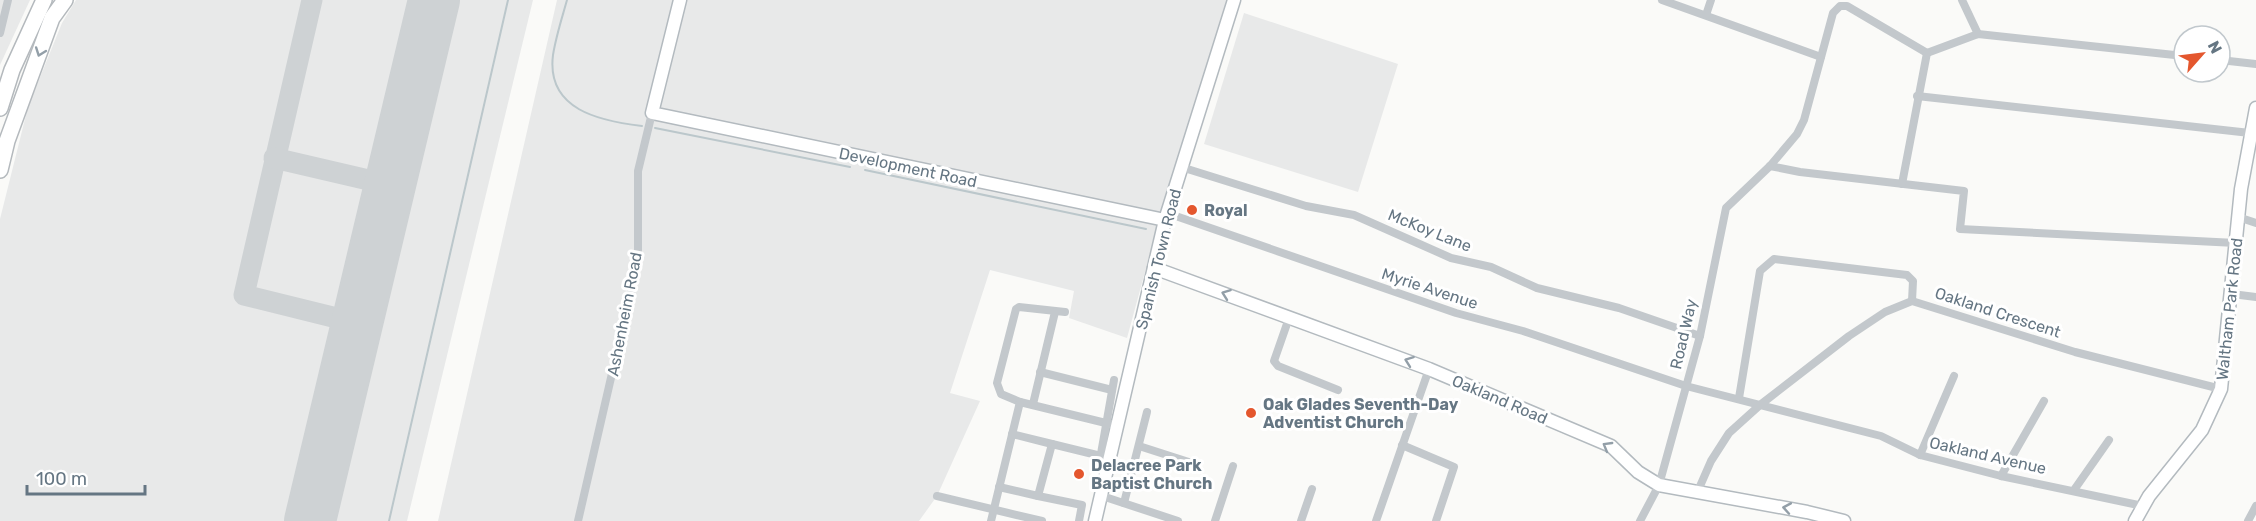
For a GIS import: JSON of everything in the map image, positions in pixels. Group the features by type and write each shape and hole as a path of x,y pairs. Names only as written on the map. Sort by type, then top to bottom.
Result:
{"highway":[{"path":"0,108 12,70 44,0"},
{"path":"0,170 7,141 52,18 65,0"}],"street":[{"path":"0,33 8,0"},
{"name":"Ashenheim Road","path":"578,521 634,278 638,251 638,171 680,0"},
{"name":"Spanish Town Road","path":"1095,521 1102,496 1112,425 1166,216 1234,0"},
{"path":"1662,0 1821,57"},
{"path":"1706,15 1711,0"},
{"path":"1962,0 1978,34"},
{"name":"Road Way","path":"1640,521 1659,485 1700,336 1726,208 1770,166 1797,134 1804,120 1833,13 1840,6 1847,6 1927,53"},
{"path":"1902,184 1927,53 1978,34 2172,55"},
{"path":"2232,61 2256,64"},
{"path":"1917,96 2250,133"},
{"name":"Waltham Park Road","path":"2135,521 2143,506 2199,435 2213,412 2221,389 2238,217 2250,133 2256,108"},
{"name":"Development Road","path":"652,114 1166,216"},
{"name":"McKoy Lane","path":"1181,166 1306,206 1354,215 1451,258 1491,267 1537,288 1620,308 1700,336"},
{"path":"1770,166 1964,191 1960,229 2236,243"},
{"name":"Myrie Avenue","path":"1166,216 1456,313 1523,332 1686,386 1739,398"},
{"path":"2238,217 2256,223"},
{"path":"1739,398 1760,271 1774,259 1907,275 1913,281 1912,301"},
{"name":"Oakland Road","path":"1154,268 1429,369 1611,446 1638,472 1659,485 1808,512 1844,521"},
{"path":"2232,294 2256,297"},
{"name":"Oakland Crescent","path":"1697,493 1711,461 1729,433 1760,405 1849,336 1885,312 1912,301 2075,352 2221,389"},
{"path":"1065,312 1019,307 1014,313 997,383 1001,394 1020,402 1112,425"},
{"path":"1033,404 1055,312"},
{"path":"1289,318 1274,361 1278,366 1338,390"},
{"path":"1376,521 1429,369"},
{"path":"1040,372 1113,385 1112,425 1099,465"},
{"path":"1920,455 1954,376"},
{"name":"Oakland Avenue","path":"1739,398 1881,436 1920,455 2001,476 2143,506"},
{"path":"2001,476 2044,401"},
{"path":"991,521 1020,402"},
{"path":"1125,503 1147,412"},
{"path":"1012,434 1101,456"},
{"path":"2074,490 2109,440"},
{"path":"1038,496 1052,444"},
{"path":"1402,445 1454,467 1436,521"},
{"path":"1139,446 1195,464"},
{"path":"1215,521 1233,466"},
{"path":"999,487 1082,505 1079,521"},
{"path":"1301,521 1312,489"},
{"path":"937,496 959,499 1031,520 1042,521"},
{"path":"1102,496 1178,521"},
{"path":"2248,521 2256,506"}],"shaded area":[{"path":"0,0 30,0 0,65"},
{"path":"76,0 533,0 407,521 0,521 0,219 28,107 62,23"},
{"path":"557,0 1228,0 1161,213 1127,338 1069,318 1074,291 990,270 950,393 980,401 937,496 919,521 438,521"},
{"path":"1244,13 1398,64 1358,192 1204,144"}],"waterway":[{"path":"389,521 508,0"},
{"path":"567,0 553,55 553,74 558,89 567,100 594,116 609,121 642,126"},
{"path":"655,128 850,167"},
{"path":"865,170 1146,229"}],"taxiway":[{"path":"312,0 244,295 357,323"},
{"path":"274,158 390,185"}],"runway":[{"path":"310,521 434,0"}],"place":[{"name":"Royal","path":"1192,210"},
{"name":"Oak Glades Seventh-Day Adventist Church","path":"1251,413"},
{"name":"Delacree Park Baptist Church","path":"1079,474"}]}
